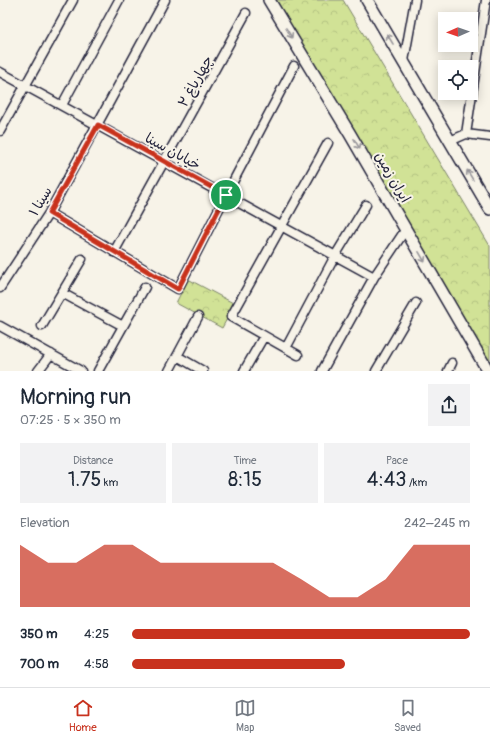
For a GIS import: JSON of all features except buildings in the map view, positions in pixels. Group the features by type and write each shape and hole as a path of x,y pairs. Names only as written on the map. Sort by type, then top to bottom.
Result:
{"main road":[{"name":"ایران زمین","path":"269,0 406,229 488,371"},
{"path":"367,0 490,209"}],"street":[{"path":"0,131 73,0"},
{"path":"62,105 119,0"},
{"name":"سینا ۱","path":"0,288 49,213 165,0"},
{"path":"404,61 415,0"},
{"path":"466,134 486,0"},
{"name":"چهارباغ ۲","path":"114,252 246,13"},
{"path":"49,213 178,289 294,66"},
{"name":"خیابان سینا","path":"0,72 226,195 374,278"},
{"path":"450,141 466,134 490,137"},
{"path":"298,355 231,317 328,143"},
{"path":"286,348 335,256 366,206"},
{"path":"325,370 374,278 406,229"},
{"path":"42,326 82,259"},
{"path":"98,371 145,287"},
{"path":"62,293 123,326"},
{"path":"376,371 416,303"},
{"path":"169,371 198,317"},
{"path":"0,326 81,371"},
{"path":"244,371 264,336"},
{"path":"38,371 51,354"},
{"path":"177,356 203,371"},
{"path":"448,371 452,363"}],"green space":[{"path":"275,0 343,0 490,246 490,365"},
{"path":"188,279 235,304 222,328 176,303"}],"route":[{"path":"98,125 226,195 178,289 49,213 98,125"}]}
